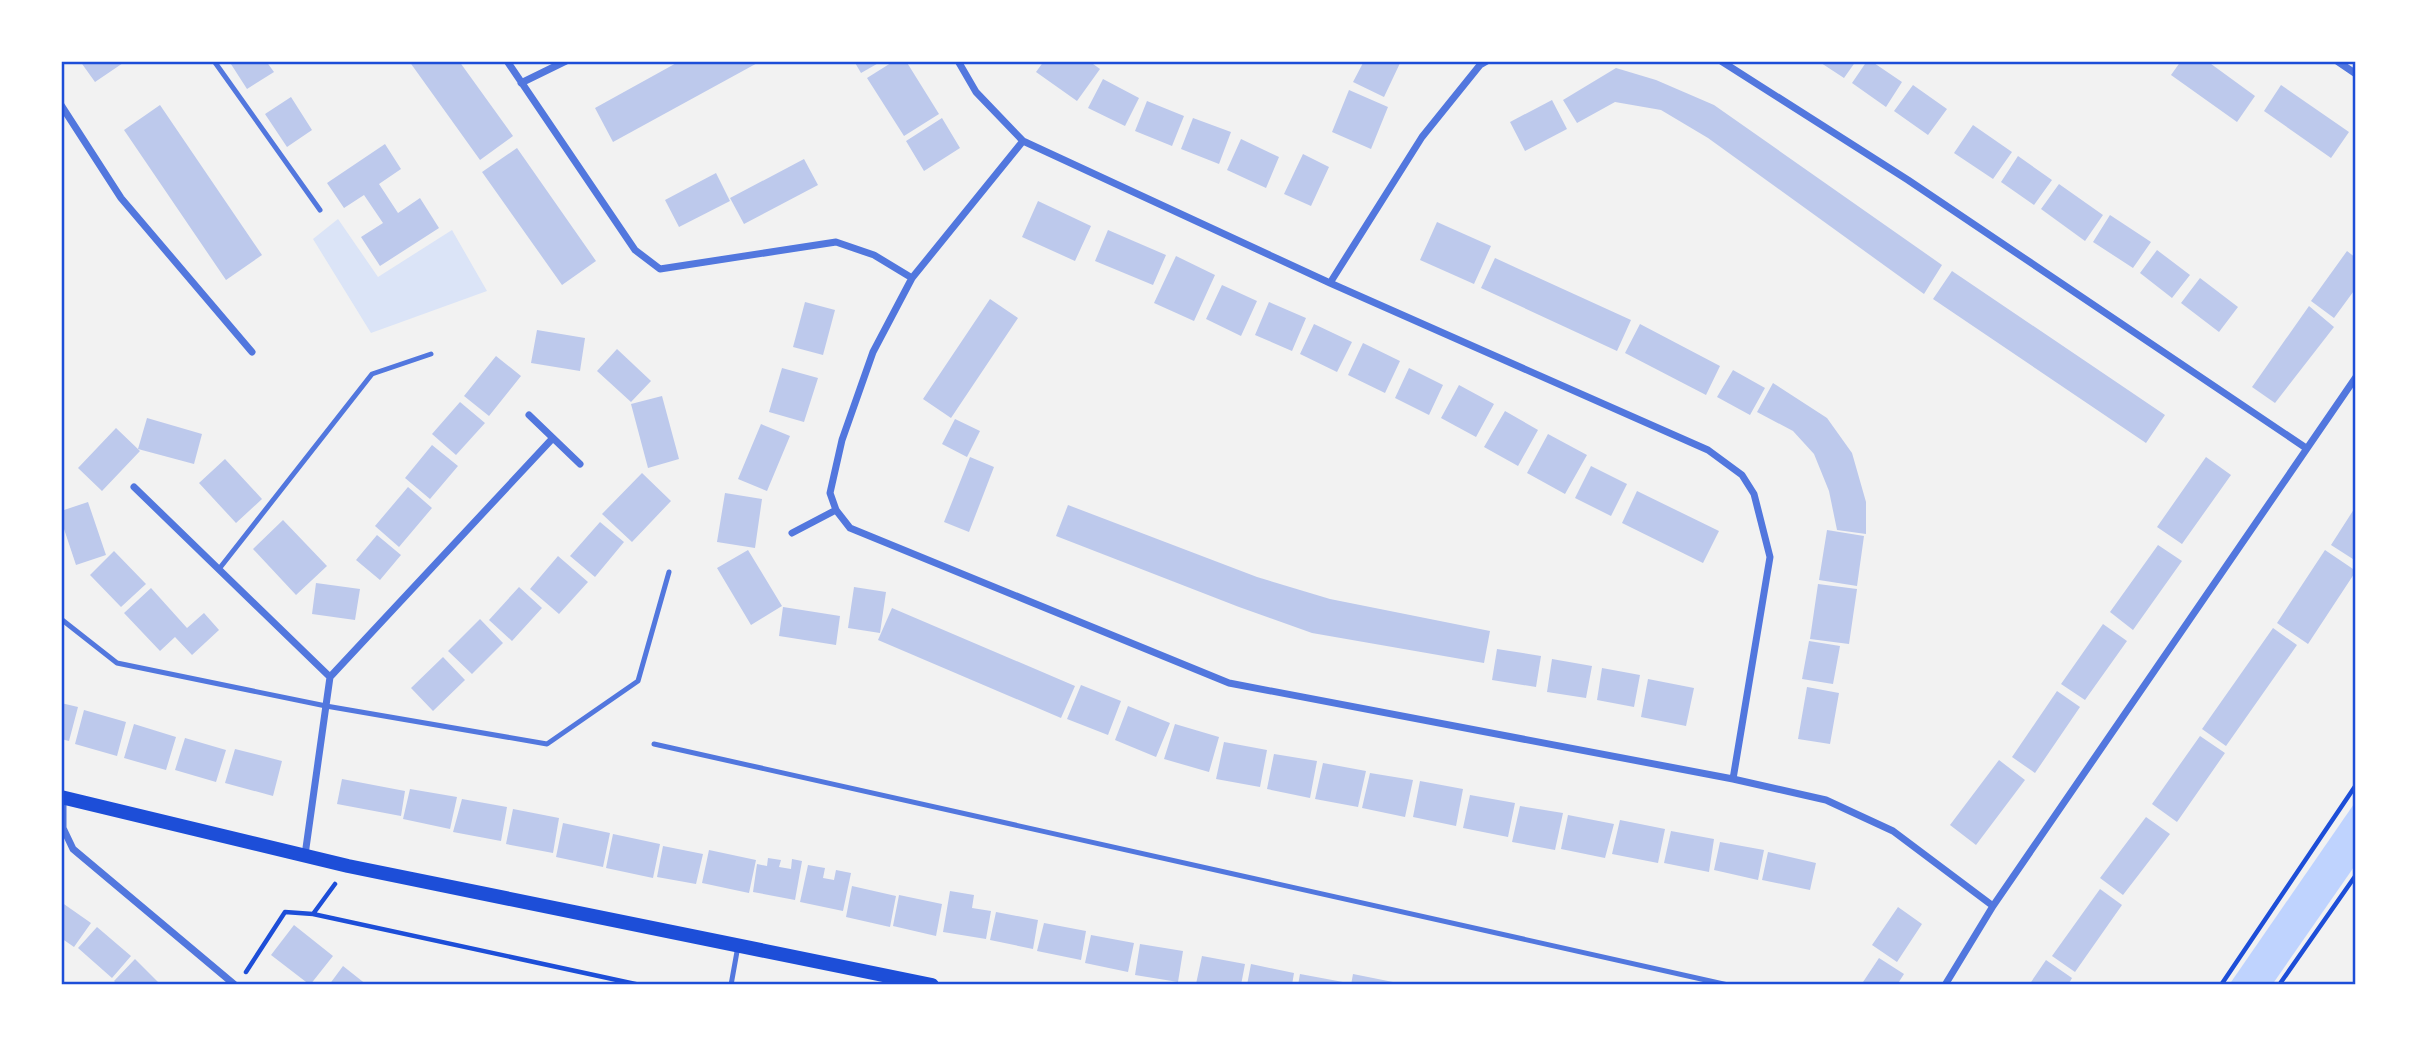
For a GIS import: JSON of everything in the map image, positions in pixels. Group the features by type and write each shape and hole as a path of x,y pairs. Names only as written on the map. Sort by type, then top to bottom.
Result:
{"main road":[{"path":"62,797 348,866 932,985"}],"street":[{"path":"507,61 635,250 660,269 836,242 874,255 912,278"},
{"path":"522,83 566,61"},
{"path":"958,61 976,92 1023,141 1330,283 1708,450 1742,475 1754,494 1770,557 1733,779"},
{"path":"1330,283 1422,137 1480,65 1487,61"},
{"path":"1721,61 1908,180 2306,448"},
{"path":"2337,61 2356,74"},
{"path":"61,105 121,198 252,352"},
{"path":"1023,141 912,278 873,352 842,440 830,493 835,510 849,528 1229,683 1733,779 1826,800 1893,831 1993,906"},
{"path":"1945,985 1993,906 2356,377"},
{"path":"529,415 580,464"},
{"path":"304,856 330,677 552,439"},
{"path":"134,487 330,677"},
{"path":"792,533 835,510"},
{"path":"62,797 63,828 73,849 235,985"}],"lane":[{"path":"214,61 320,210"},
{"path":"219,569 372,374 430,354"},
{"path":"61,619 117,663 326,706 547,744 638,681 669,572"},
{"path":"654,744 1728,985"},
{"path":"731,985 738,944"}],"path":[{"path":"2221,985 2356,785"},
{"path":"313,914 348,866"},
{"path":"2279,985 2356,876"},
{"path":"244,974 285,912 313,914 640,985"}],"shaded area":[{"path":"338,219 378,277 452,230 487,291 371,333 313,239"}],"water":[{"path":"2356,801 2356,864 2272,985 2229,985"}],"building":[{"path":"80,61 126,61 95,82"},
{"path":"229,61 266,61 274,72 247,89"},
{"path":"409,61 459,61 513,136 480,160"},
{"path":"680,61 761,61 613,142 595,108"},
{"path":"854,61 882,61 861,73"},
{"path":"894,61 906,61 939,114 904,136 867,78"},
{"path":"1044,61 1089,61 1100,69 1077,101 1036,72"},
{"path":"1364,61 1401,61 1384,97 1353,82"},
{"path":"1818,61 1856,61 1844,78"},
{"path":"1867,61 1902,82 1886,107 1852,83"},
{"path":"2181,61 2207,61 2255,96 2237,122 2171,75"},
{"path":"1616,68 1656,80 1714,105 1942,265 1924,294 1708,138 1661,110 1615,102 1577,123 1563,100"},
{"path":"1103,79 1139,98 1125,126 1088,108"},
{"path":"1913,85 1947,109 1928,135 1894,111"},
{"path":"2281,85 2349,132 2331,158 2264,111"},
{"path":"1349,90 1388,107 1371,149 1332,132"},
{"path":"291,97 312,130 287,147 265,114"},
{"path":"1552,100 1567,129 1525,151 1510,122"},
{"path":"1147,101 1184,116 1172,146 1135,131"},
{"path":"160,105 262,255 226,280 124,130"},
{"path":"942,118 960,148 924,171 906,141"},
{"path":"1193,118 1231,132 1219,164 1181,149"},
{"path":"1973,125 2012,152 1993,179 1954,153"},
{"path":"1241,139 1279,157 1266,188 1227,170"},
{"path":"385,144 401,169 379,184 398,213 420,198 439,228 380,266 361,237 383,223 364,195 344,208 327,183"},
{"path":"517,148 596,261 562,285 482,172"},
{"path":"1303,154 1329,167 1311,206 1284,194"},
{"path":"2018,156 2052,180 2034,205 2001,182"},
{"path":"804,159 818,185 744,224 730,198"},
{"path":"716,173 730,201 679,227 665,200"},
{"path":"2059,184 2103,215 2085,241 2041,209"},
{"path":"1038,201 1091,226 1075,261 1022,237"},
{"path":"2110,215 2151,242 2133,268 2093,242"},
{"path":"1437,222 1491,246 1474,284 1420,260"},
{"path":"1108,230 1166,255 1153,285 1095,261"},
{"path":"2157,250 2190,275 2172,298 2140,273"},
{"path":"2347,251 2356,258 2356,288 2334,318 2311,301"},
{"path":"1176,256 1215,275 1194,321 1154,303"},
{"path":"1495,258 1631,320 1617,351 1481,288"},
{"path":"1952,271 2165,415 2146,443 1933,299"},
{"path":"2200,278 2238,307 2219,332 2181,303"},
{"path":"1222,285 1257,301 1241,336 1206,319"},
{"path":"990,299 1018,318 951,418 923,399"},
{"path":"805,302 835,310 823,355 793,347"},
{"path":"1269,302 1306,318 1292,351 1255,335"},
{"path":"2309,306 2334,327 2275,403 2252,387"},
{"path":"1314,324 1352,342 1337,372 1300,354"},
{"path":"1640,324 1720,366 1706,395 1625,353"},
{"path":"537,330 585,338 580,371 531,363"},
{"path":"1363,343 1400,361 1385,393 1348,375"},
{"path":"617,349 651,381 631,402 597,371"},
{"path":"496,356 521,376 489,416 464,396"},
{"path":"782,368 818,378 804,422 769,412"},
{"path":"1409,368 1443,385 1429,415 1395,398"},
{"path":"1733,370 1765,388 1750,415 1717,397"},
{"path":"1773,383 1827,418 1852,453 1866,502 1866,534 1837,530 1829,491 1814,454 1793,431 1757,412"},
{"path":"1459,385 1494,404 1476,437 1441,418"},
{"path":"662,396 679,459 648,468 631,404"},
{"path":"460,402 485,423 456,455 432,434"},
{"path":"1505,411 1538,430 1518,466 1484,447"},
{"path":"147,418 202,434 194,464 138,449"},
{"path":"955,419 980,431 967,457 942,444"},
{"path":"761,424 790,436 767,491 738,479"},
{"path":"116,428 140,451 102,491 78,468"},
{"path":"1548,434 1587,455 1565,494 1527,473"},
{"path":"432,445 458,466 430,499 405,478"},
{"path":"970,457 994,467 969,532 944,522"},
{"path":"2206,457 2231,475 2182,544 2157,527"},
{"path":"225,459 262,499 236,523 199,483"},
{"path":"1591,466 1627,484 1611,516 1575,498"},
{"path":"642,473 671,501 632,542 602,514"},
{"path":"408,487 432,508 399,547 375,526"},
{"path":"1637,491 1719,531 1703,563 1622,523"},
{"path":"725,493 762,499 755,548 717,542"},
{"path":"88,502 106,555 76,565 61,520 61,511"},
{"path":"1068,505 1257,577 1330,599 1490,631 1484,663 1312,633 1239,607 1056,536"},
{"path":"2356,506 2356,561 2331,545"},
{"path":"283,520 327,566 296,595 253,549"},
{"path":"600,522 624,542 595,577 570,556"},
{"path":"1827,530 1864,536 1857,586 1819,580"},
{"path":"377,535 401,555 380,580 356,560"},
{"path":"2158,545 2182,561 2133,630 2110,612"},
{"path":"748,550 782,606 751,625 717,568"},
{"path":"2325,550 2356,571 2308,644 2277,623"},
{"path":"114,551 146,584 121,607 90,575"},
{"path":"558,556 588,582 559,614 530,589"},
{"path":"316,583 360,589 355,620 312,614"},
{"path":"1818,584 1857,589 1849,644 1810,639"},
{"path":"519,587 542,608 512,641 489,620"},
{"path":"854,587 886,592 880,633 848,628"},
{"path":"151,588 187,628 204,613 219,630 192,655 175,637 160,651 124,613"},
{"path":"783,607 840,616 836,645 779,636"},
{"path":"892,608 1075,686 1061,718 878,640"},
{"path":"480,619 503,643 472,674 448,651"},
{"path":"2103,624 2127,641 2085,700 2061,684"},
{"path":"2273,628 2297,645 2226,746 2202,729"},
{"path":"1809,641 1840,646 1833,684 1802,679"},
{"path":"1497,649 1541,656 1536,687 1492,680"},
{"path":"443,657 465,680 433,711 411,688"},
{"path":"1552,659 1592,666 1586,698 1547,692"},
{"path":"1602,668 1640,675 1634,707 1597,700"},
{"path":"1648,679 1694,688 1686,726 1641,717"},
{"path":"1081,685 1121,701 1108,735 1067,719"},
{"path":"1807,687 1839,693 1830,744 1798,739"},
{"path":"2057,691 2080,707 2035,773 2012,757"},
{"path":"61,703 78,707 69,741 61,739"},
{"path":"1128,706 1170,723 1156,757 1115,740"},
{"path":"84,710 126,722 117,756 75,744"},
{"path":"134,724 176,737 166,770 124,758"},
{"path":"1175,724 1219,737 1209,772 1164,759"},
{"path":"2200,736 2225,753 2177,822 2152,804"},
{"path":"185,738 226,750 216,782 175,770"},
{"path":"1224,742 1267,750 1260,787 1216,779"},
{"path":"235,749 282,761 273,796 225,783"},
{"path":"1274,754 1317,761 1310,798 1267,789"},
{"path":"1999,760 2025,780 1976,845 1950,825"},
{"path":"1323,763 1366,771 1358,807 1315,799"},
{"path":"1370,773 1413,780 1405,817 1362,808"},
{"path":"342,779 405,791 401,816 337,804"},
{"path":"1420,781 1463,789 1456,826 1413,817"},
{"path":"410,789 457,797 450,829 403,819"},
{"path":"1470,795 1515,803 1508,837 1463,828"},
{"path":"462,799 507,807 501,841 453,832"},
{"path":"1520,806 1563,813 1555,850 1512,842"},
{"path":"513,809 559,818 553,853 506,844"},
{"path":"1568,815 1614,824 1605,858 1561,849"},
{"path":"2146,817 2170,834 2123,895 2100,878"},
{"path":"1620,820 1665,829 1658,863 1612,854"},
{"path":"563,823 610,833 603,867 556,857"},
{"path":"1671,831 1714,839 1709,872 1664,863"},
{"path":"613,834 660,844 653,878 606,868"},
{"path":"1720,842 1764,850 1758,880 1714,870"},
{"path":"663,846 703,854 696,884 657,877"},
{"path":"709,850 756,860 749,893 702,883"},
{"path":"1768,852 1816,863 1810,890 1762,880"},
{"path":"768,858 781,860 779,867 791,869 792,859 802,861 795,900 753,892 757,864 767,866"},
{"path":"808,865 825,868 823,878 834,880 836,870 851,873 843,911 800,902"},
{"path":"852,886 896,896 890,927 846,917"},
{"path":"2100,889 2122,905 2075,972 2052,956"},
{"path":"950,891 974,895 972,908 991,911 986,939 943,932"},
{"path":"899,895 942,904 936,936 893,926"},
{"path":"61,902 91,923 74,947 61,938"},
{"path":"1898,907 1922,924 1897,962 1872,945"},
{"path":"996,912 1038,920 1033,949 990,940"},
{"path":"1044,923 1086,931 1081,960 1037,951"},
{"path":"294,925 333,956 310,985 271,955"},
{"path":"97,927 131,956 112,978 78,948"},
{"path":"1091,935 1134,943 1128,972 1085,963"},
{"path":"1140,944 1183,951 1178,982 1135,975"},
{"path":"1202,956 1245,964 1241,985 1196,984"},
{"path":"1879,958 1904,974 1897,985 1861,985"},
{"path":"135,959 161,985 118,985 114,981"},
{"path":"2046,960 2072,978 2068,985 2029,985"},
{"path":"1251,964 1294,973 1292,985 1247,985"},
{"path":"343,966 367,985 329,985"},
{"path":"1300,974 1343,982 1343,985 1298,985"},
{"path":"1353,974 1393,982 1392,985 1351,985"}]}
